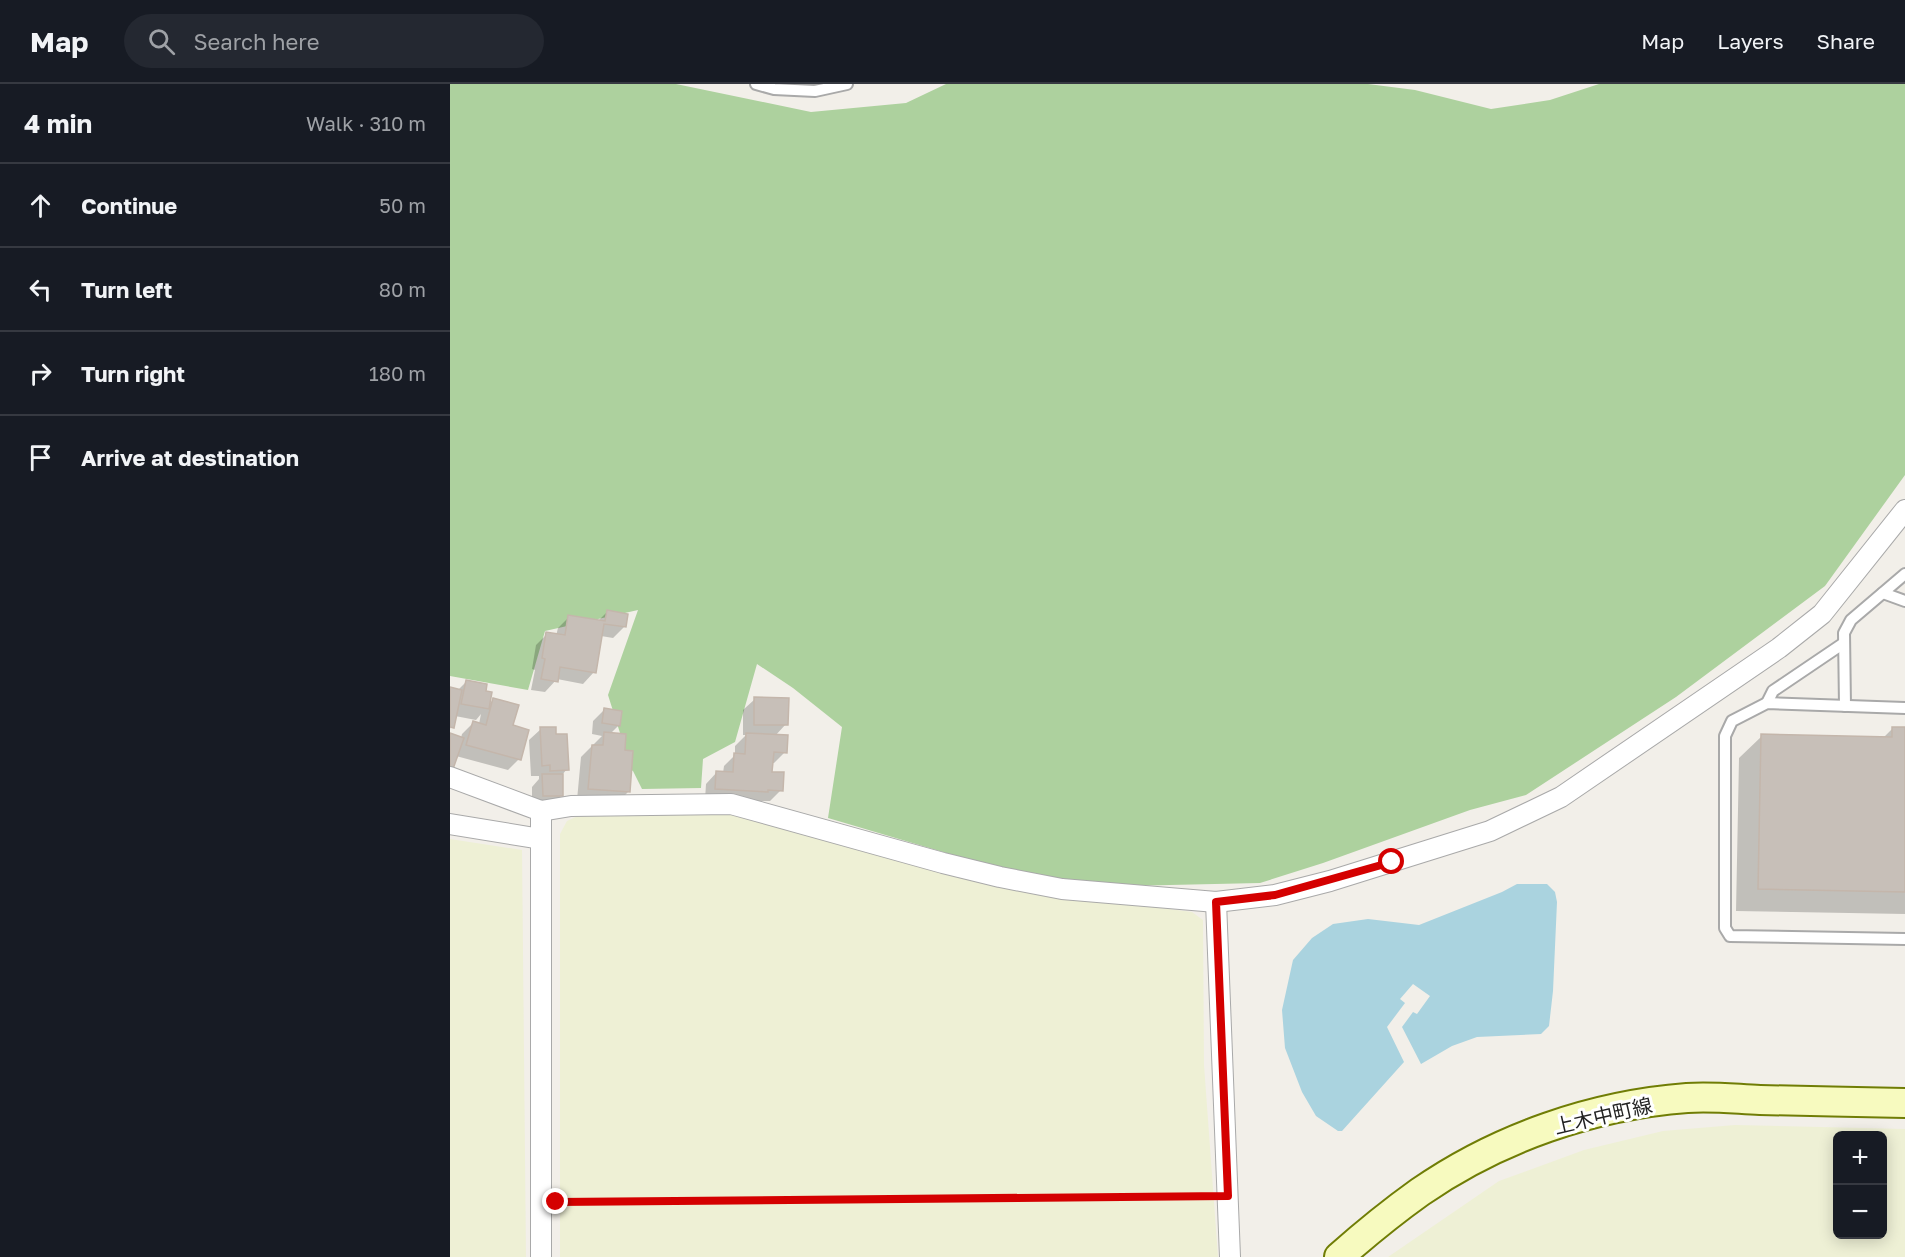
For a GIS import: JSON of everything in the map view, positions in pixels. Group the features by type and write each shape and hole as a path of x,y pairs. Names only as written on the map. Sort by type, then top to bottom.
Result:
{"main road":[{"name":"上木中町線","path":"1339,1257 1395,1210 1459,1169 1494,1149 1580,1117 1634,1105 1688,1098 1905,1103"}],"street":[{"path":"450,777 541,812 571,806 731,804 1000,878 1062,889 1216,902 1275,895 1490,831 1561,797 1779,648 1822,614 1905,510"},
{"path":"541,812 541,1257"},
{"path":"450,824 541,838"},
{"path":"1216,902 1230,1257"}],"lane":[{"path":"756,84 774,88 815,91 847,84"},
{"path":"1845,706 1844,633 1851,620 1905,574"},
{"path":"1883,593 1905,601"},
{"path":"1767,703 1773,691 1844,643"},
{"path":"1905,708 1767,703 1732,721 1725,736 1725,928 1730,936 1905,939"}],"path":[{"path":"541,1203 1228,1196"}],"green space":[{"path":"450,84 676,84 811,112 906,103 946,84 1368,84 1415,90 1491,109 1550,100 1599,84 1905,84 1905,475 1825,586 1676,697 1526,795 1470,810 1260,883 1124,886 1014,873 828,818 842,727 793,688 757,664 735,742 703,759 701,788 642,789 633,771 616,761 620,733 608,695 638,610 545,631 528,690 450,676"},
{"path":"721,806 1039,892 1192,912 1203,920 1204,1065 1218,1257 560,1257 560,834 567,821 580,815"},
{"path":"450,839 522,850 526,1257 450,1257"},
{"path":"1735,1125 1905,1129 1905,1257 1388,1257 1499,1181 1584,1150 1663,1131"}],"water":[{"path":"1517,884 1547,884 1555,892 1557,902 1549,1026 1541,1034 1477,1037 1452,1046 1421,1064 1402,1027 1413,1012 1417,1014 1430,996 1413,984 1400,999 1405,1003 1387,1027 1404,1062 1342,1131 1338,1131 1316,1116 1302,1092 1285,1048 1282,1010 1293,960 1312,938 1333,924 1368,919 1419,925"}],"building":[{"path":"607,610 628,614 626,627 604,624 596,673 560,667 558,682 541,679 545,659 542,658 546,632 565,635 568,615 605,621"},
{"path":"466,680 487,684 486,691 492,692 489,709 461,704"},
{"path":"450,687 462,690 454,728 450,727"},
{"path":"754,697 789,698 788,725 754,725"},
{"path":"493,698 519,705 513,725 529,730 521,760 466,745 473,721 486,725"},
{"path":"604,708 622,711 620,726 602,723"},
{"path":"540,727 556,727 556,734 567,734 569,770 550,771 550,765 542,766"},
{"path":"1892,727 1905,727 1905,892 1758,889 1761,734 1892,737"},
{"path":"604,732 626,734 625,750 633,751 630,792 588,789 592,745 603,745"},
{"path":"450,733 464,738 453,769 450,768"},
{"path":"746,733 788,735 787,753 774,752 772,772 784,772 783,791 715,789 716,771 733,772 734,753 745,754"},
{"path":"542,774 563,774 563,796 543,796"}],"route":[{"path":"556,1202 1228,1196 1216,902 1275,895 1392,862"}]}
